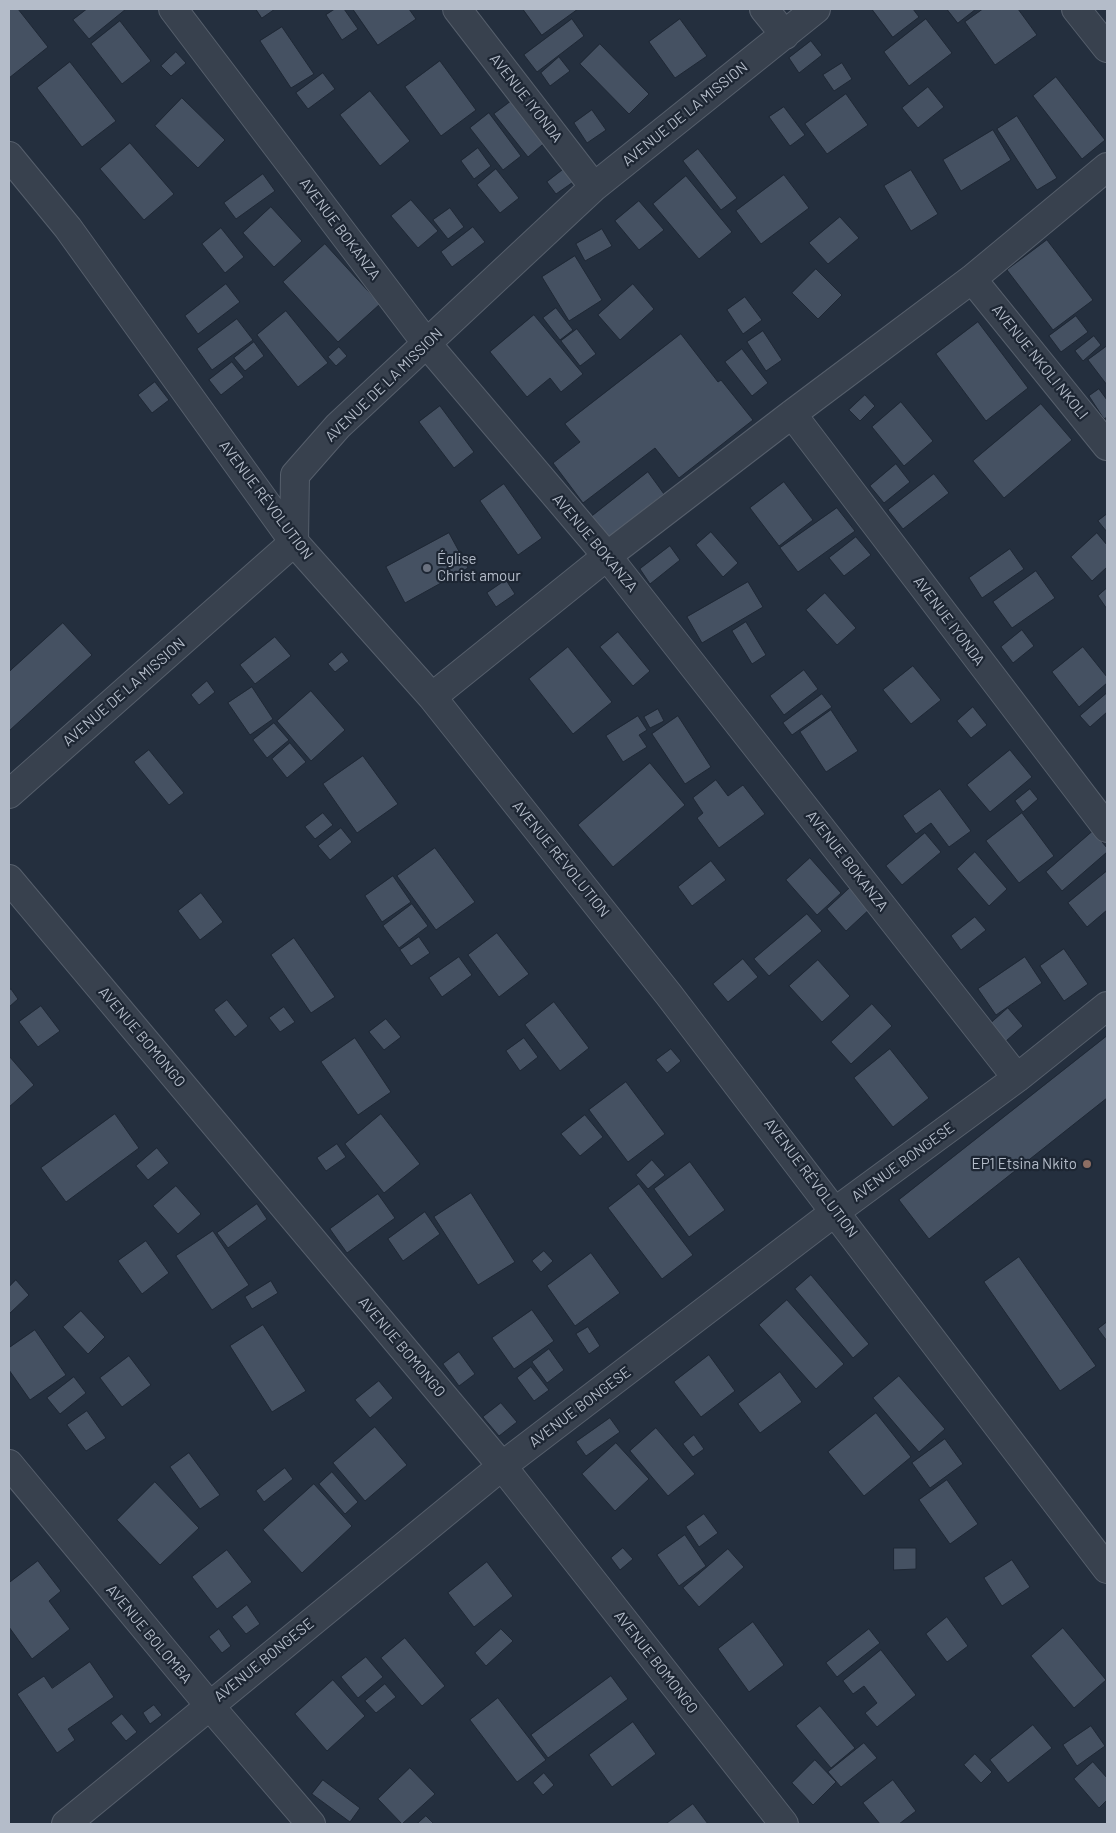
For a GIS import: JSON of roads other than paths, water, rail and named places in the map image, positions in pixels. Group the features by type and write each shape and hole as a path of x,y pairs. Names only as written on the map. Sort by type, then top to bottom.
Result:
{"street":[{"name":"AVENUE BOKANZA","path":"173,9 427,344 608,556 1017,1078"},
{"name":"AVENUE IYONDA","path":"457,9 594,187"},
{"path":"764,9 784,34"},
{"name":"AVENUE DE LA MISSION","path":"9,794 294,542 295,475 338,426 594,187 816,9"},
{"path":"1076,9 1107,48"},
{"name":"AVENUE RÉVOLUTION","path":"9,156 68,228 294,542 432,697 669,994 1107,1569"},
{"path":"432,697 608,556 792,414 972,279 1107,167"},
{"name":"AVENUE NKOLI NKOLI","path":"972,279 1107,446"},
{"name":"AVENUE IYONDA","path":"792,414 1107,828"},
{"name":"AVENUE BOMONGO","path":"9,879 502,1466 784,1824"},
{"name":"AVENUE BONGESE","path":"66,1824 502,1466 836,1211 1017,1078 1107,1006"},
{"name":"AVENUE BOLOMBA","path":"9,1464 209,1706 312,1824"}],"place":[{"name":"Église Christ amour","path":"427,568"},
{"name":"EP1 Etsina Nkito","path":"1087,1164"}]}
